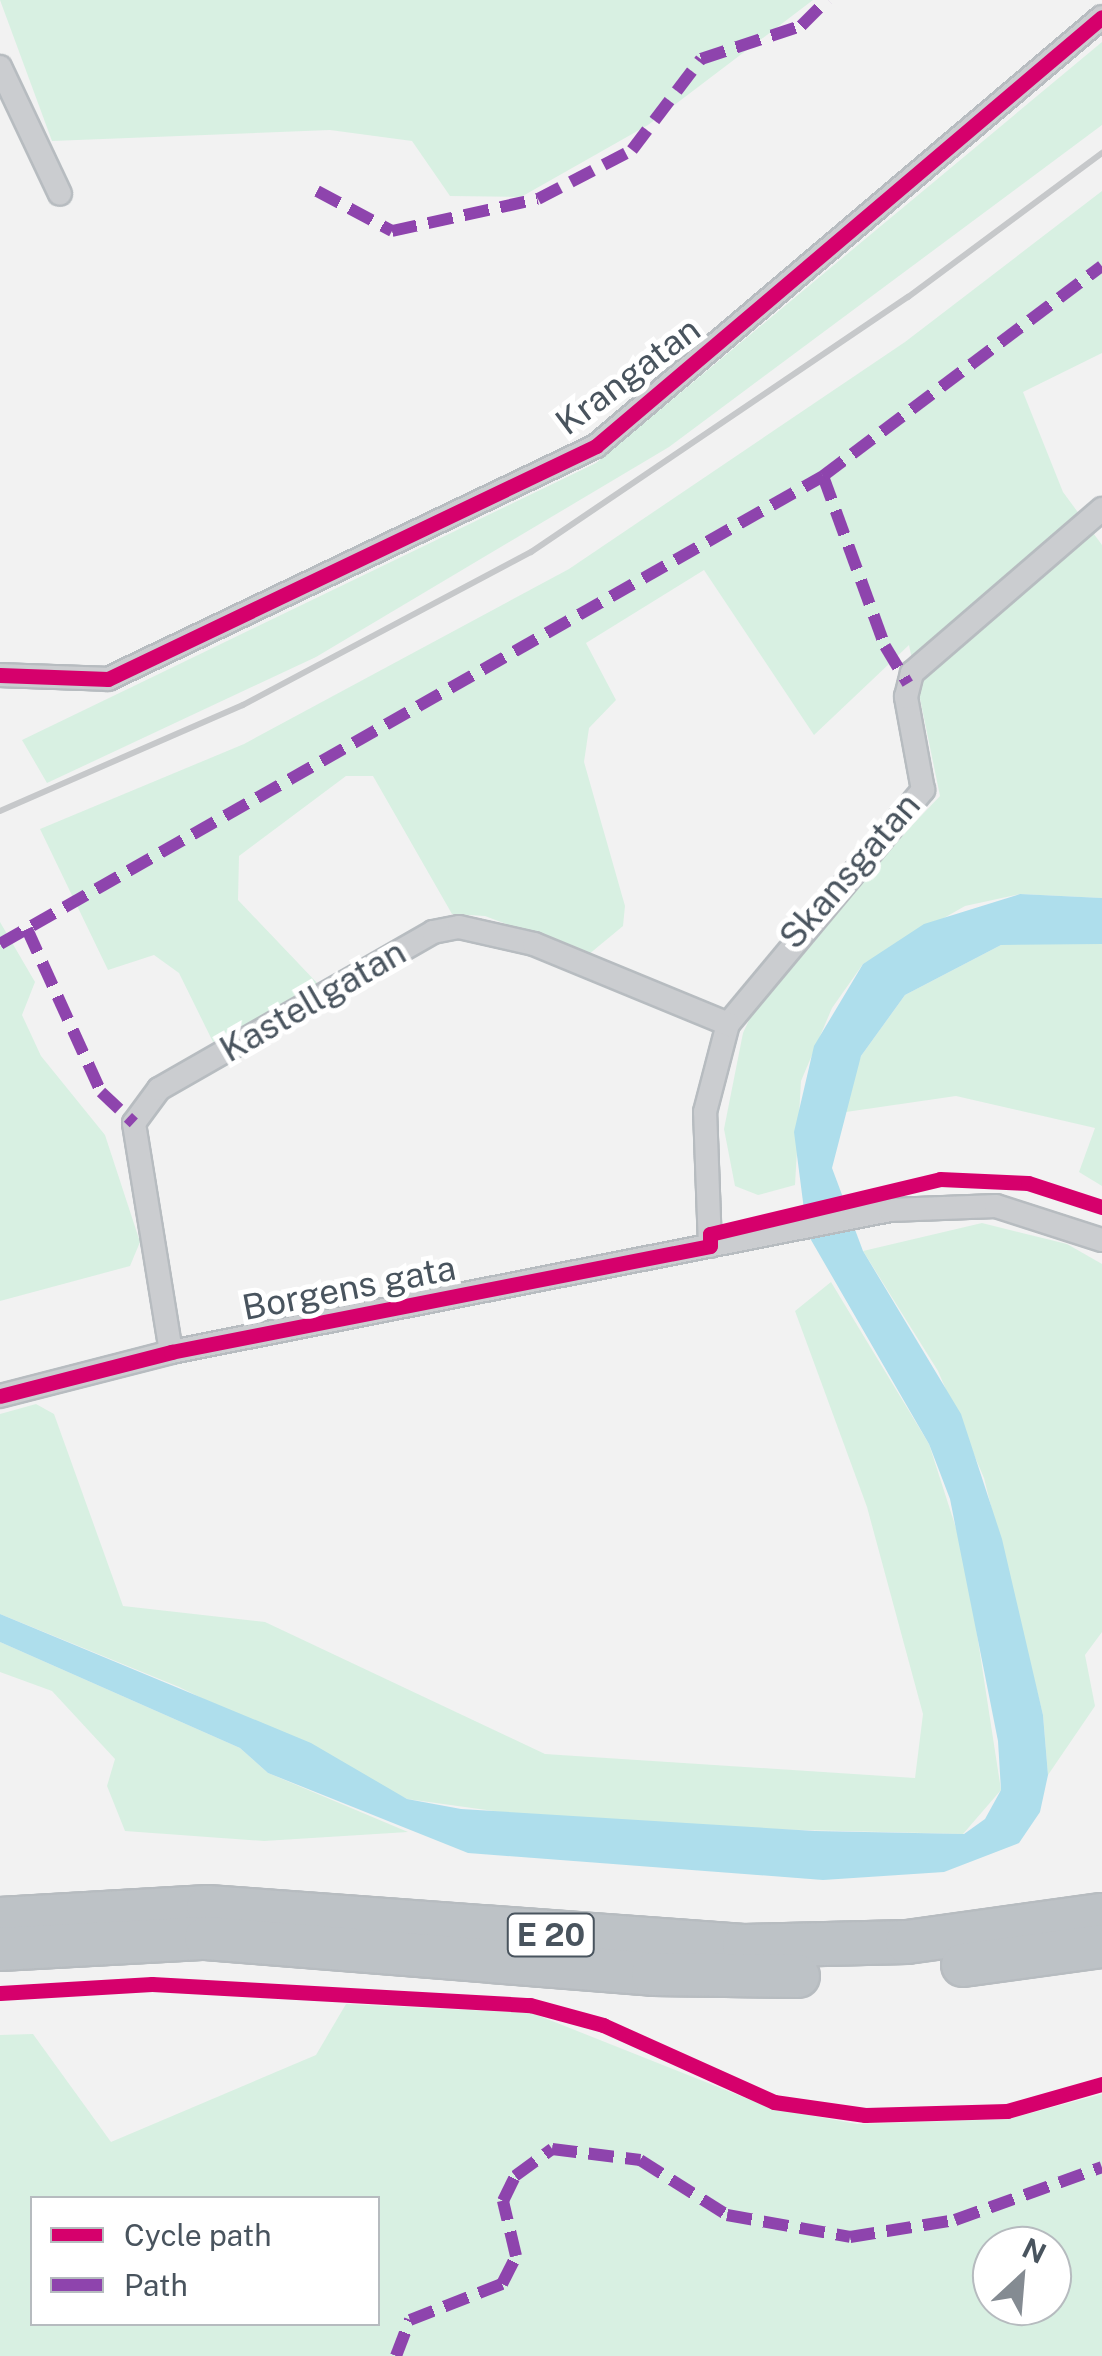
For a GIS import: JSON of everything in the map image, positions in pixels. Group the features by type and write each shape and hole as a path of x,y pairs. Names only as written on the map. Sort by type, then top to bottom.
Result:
{"highway":[{"name":"E 20","path":"0,1919 208,1907 744,1946 907,1942 1102,1915"},
{"name":"E 20","path":"0,1948 206,1938 734,1976 900,1972 1102,1946"}],"street":[{"name":"Krangatan","path":"0,675 108,679 596,446 1102,17"},
{"path":"0,67 60,194"},
{"name":"Skansgatan","path":"710,1246 706,1112 728,1024 923,790 906,697 918,664 1102,509"},
{"name":"Kastellgatan","path":"171,1352 134,1123 160,1090 433,932 459,928 534,944 728,1024"},
{"name":"Borgens gata","path":"0,1396 171,1352 890,1210 996,1206 1102,1240"}],"green space":[{"path":"0,0 813,0 648,125 521,197 450,196 412,141 330,130 52,141"},
{"path":"1102,42 1102,125 669,447 316,657 47,783 22,740 596,463"},
{"path":"1102,191 1102,353 1023,392 1063,492 1102,545 1102,898 1020,894 965,906 863,964 832,1008 801,1081 795,1185 758,1195 735,1186 724,1129 743,1033 770,975 940,796 909,645 814,735 704,570 586,643 616,700 589,728 584,762 625,906 623,926 588,955 485,916 452,914 373,776 346,776 239,856 238,900 319,985 213,1042 179,973 154,955 108,970 40,829 244,744 569,569 905,342"},
{"path":"0,922 35,982 22,1015 41,1056 105,1135 140,1242 130,1266 0,1301"},
{"path":"1046,940 1102,944 1102,1186 1079,1172 1095,1128 956,1096 839,1113 861,1056 905,995 1001,945"},
{"path":"982,1223 1067,1244 1102,1264 1102,1632 1085,1655 1095,1706 1048,1775 1043,1715 984,1478 938,1371 863,1251"},
{"path":"831,1282 929,1444 965,1556 1001,1790 963,1834 596,1825 407,1799 179,1687 0,1614 0,1414 36,1404 54,1414 123,1606 265,1622 545,1754 915,1778 923,1714 867,1507 795,1311"},
{"path":"0,1642 240,1748 268,1773 408,1832 264,1841 125,1831 107,1786 115,1759 52,1691 0,1672"},
{"path":"346,2004 532,2013 771,2108 857,2124 1009,2119 1102,2094 1102,2356 0,2356 0,2035 33,2034 111,2142 316,2055"}],"water":[{"path":"1020,894 1102,898 1102,944 1001,945 905,995 861,1056 832,1168 863,1251 961,1414 1002,1539 1043,1715 1048,1775 1040,1812 1019,1843 944,1872 823,1880 468,1853 268,1773 240,1748 0,1642 0,1614 311,1743 407,1799 461,1809 815,1831 964,1834 985,1819 1001,1790 998,1741 950,1499 929,1444 807,1233 794,1132 814,1046 863,964 924,924"}],"railway":[{"path":"0,811 243,705 531,552 908,297 1102,153"}],"marked path":[{"path":"317,191 392,231 538,199 632,150 701,59 801,26 827,0"},
{"path":"0,944 823,476 1102,266"},
{"path":"823,476 885,646 908,684"},
{"path":"27,929 101,1092 134,1123"},
{"path":"396,2356 410,2320 502,2284 516,2256 503,2201 515,2176 552,2149 640,2160 727,2215 850,2237 955,2220 1102,2167"}],"cycle path":[{"path":"0,675 108,679 596,446 1102,17"},
{"path":"0,1396 171,1352 710,1246 710,1234 940,1179 1028,1183 1102,1207"},
{"path":"0,1993 152,1984 530,2005 603,2025 774,2102 865,2115 1007,2111 1102,2084"}]}
